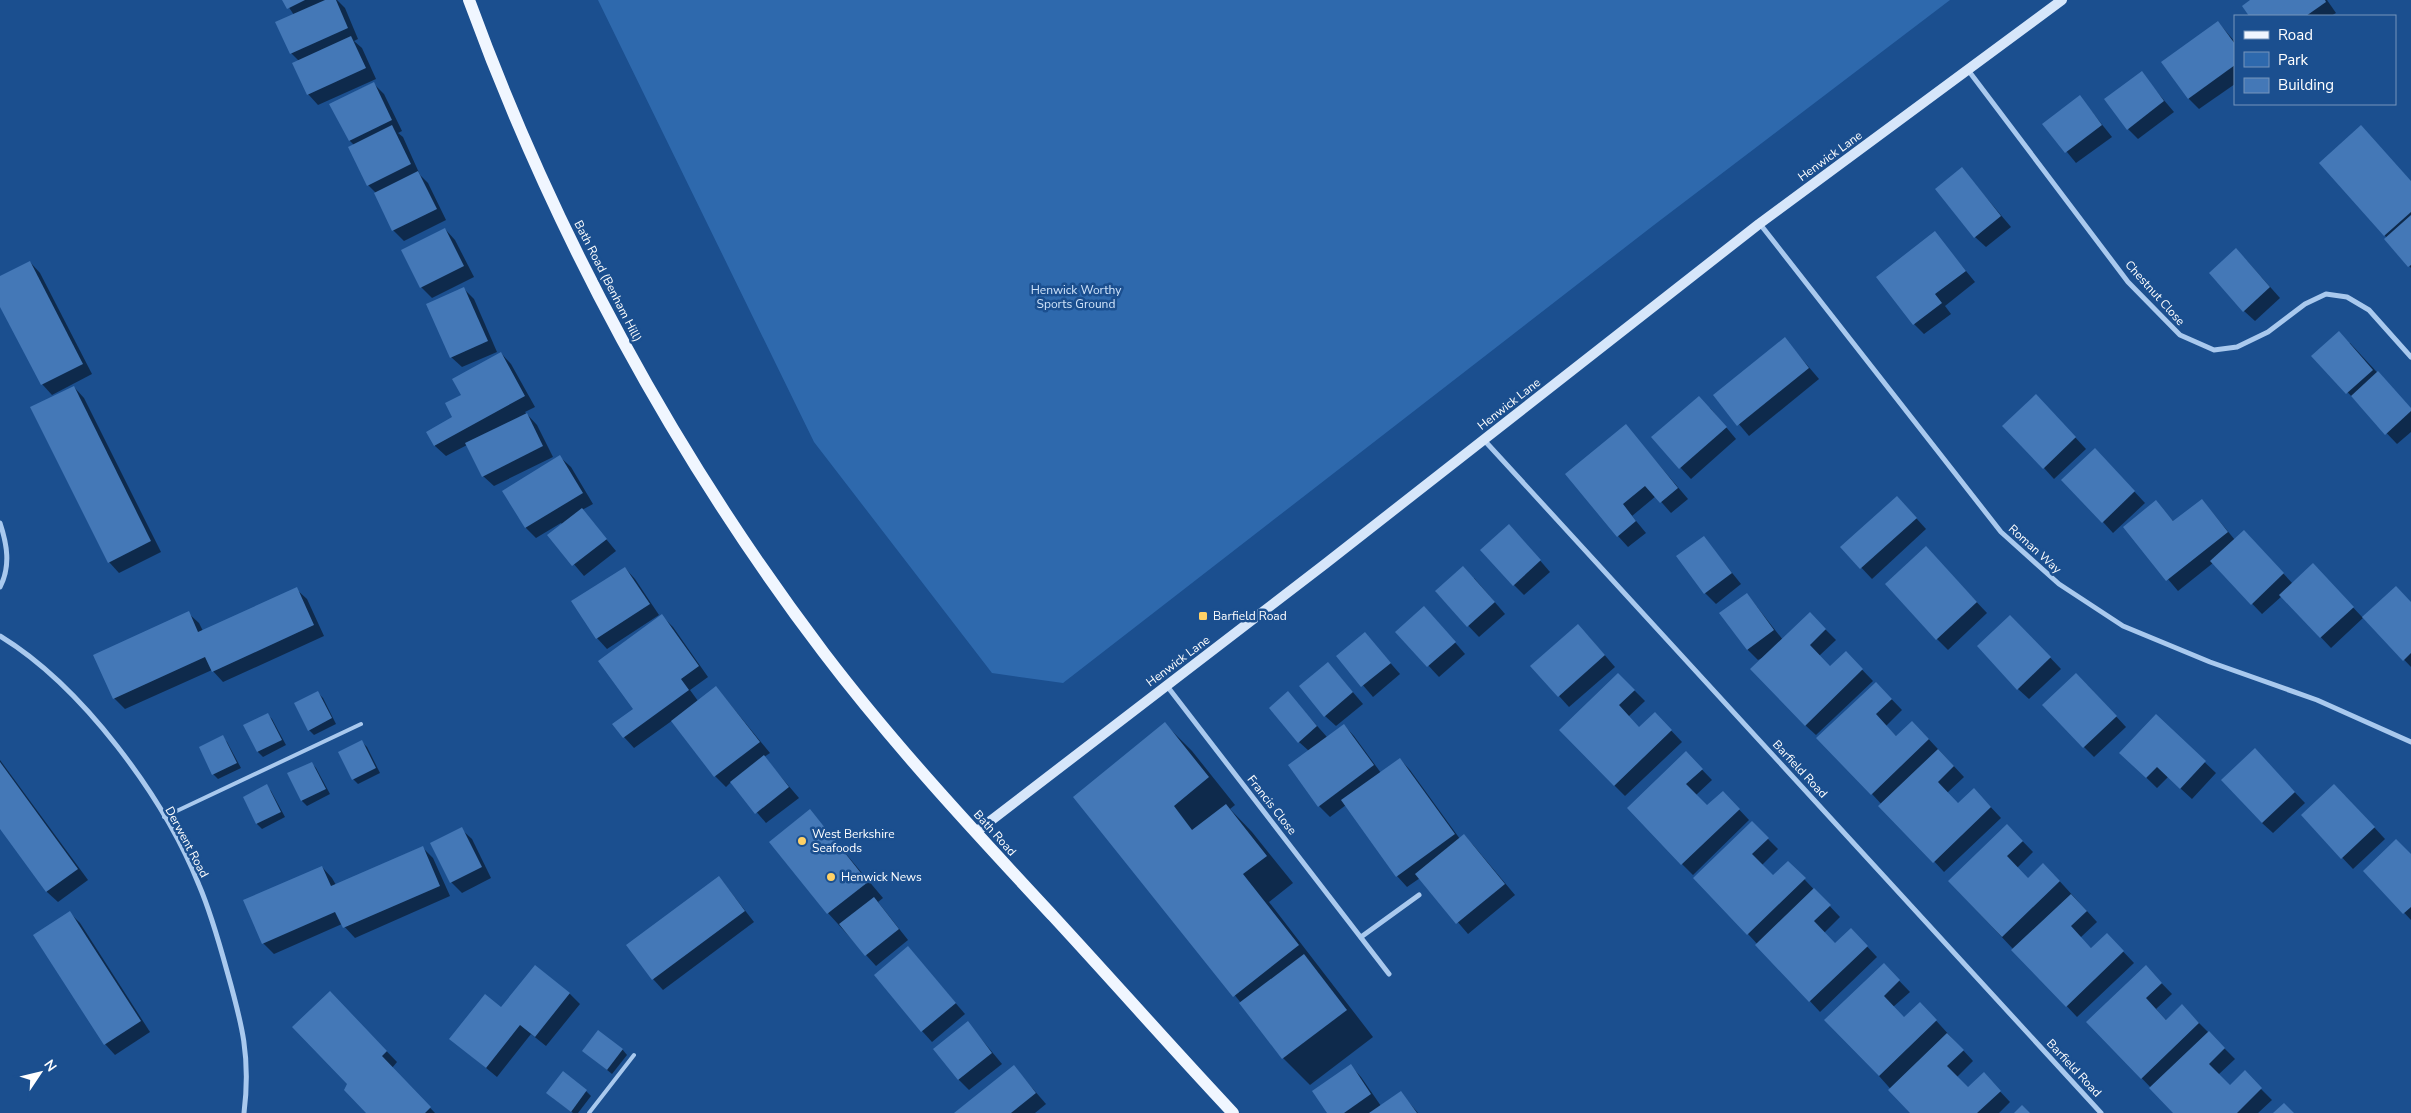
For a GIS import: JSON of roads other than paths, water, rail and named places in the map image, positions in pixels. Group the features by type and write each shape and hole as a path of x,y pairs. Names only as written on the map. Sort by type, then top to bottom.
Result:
{"main road":[{"name":"Bath Road (Benham Hill)","path":"469,0 519,126 574,248 630,353 685,449 755,557"},
{"name":"Bath Road","path":"755,557 824,653 880,723 976,832 1233,1113"}],"street":[{"name":"Henwick Lane","path":"976,832 1484,440 1759,224 2062,0"},
{"name":"Chestnut Close","path":"1968,70 2128,282 2180,335 2214,350 2236,347 2268,332 2305,304 2326,294 2348,297 2369,310 2411,357"},
{"name":"Roman Way","path":"1759,224 2001,532 2059,584 2124,626 2210,662 2317,700 2411,742"},
{"name":"Barfield Road","path":"1484,440 2101,1113"},
{"path":"0,523 6,542 7,558 6,571 0,587"},
{"name":"Derwent Road","path":"0,636 14,645 78,700 134,770 164,817 199,884 218,939 239,1015 246,1052 244,1113"},
{"name":"Francis Close","path":"1167,685 1389,974"},
{"path":"1361,937 1419,895"}],"lane":[{"path":"164,817 362,724"},
{"path":"589,1113 634,1055"}],"place":[{"name":"Barfield Road","path":"1203,616"},
{"name":"West Berkshire Seafoods","path":"802,841"},
{"name":"Henwick News","path":"831,877"}],"park label":[{"name":"Henwick Worthy Sports Ground","path":"1076,297"}]}
